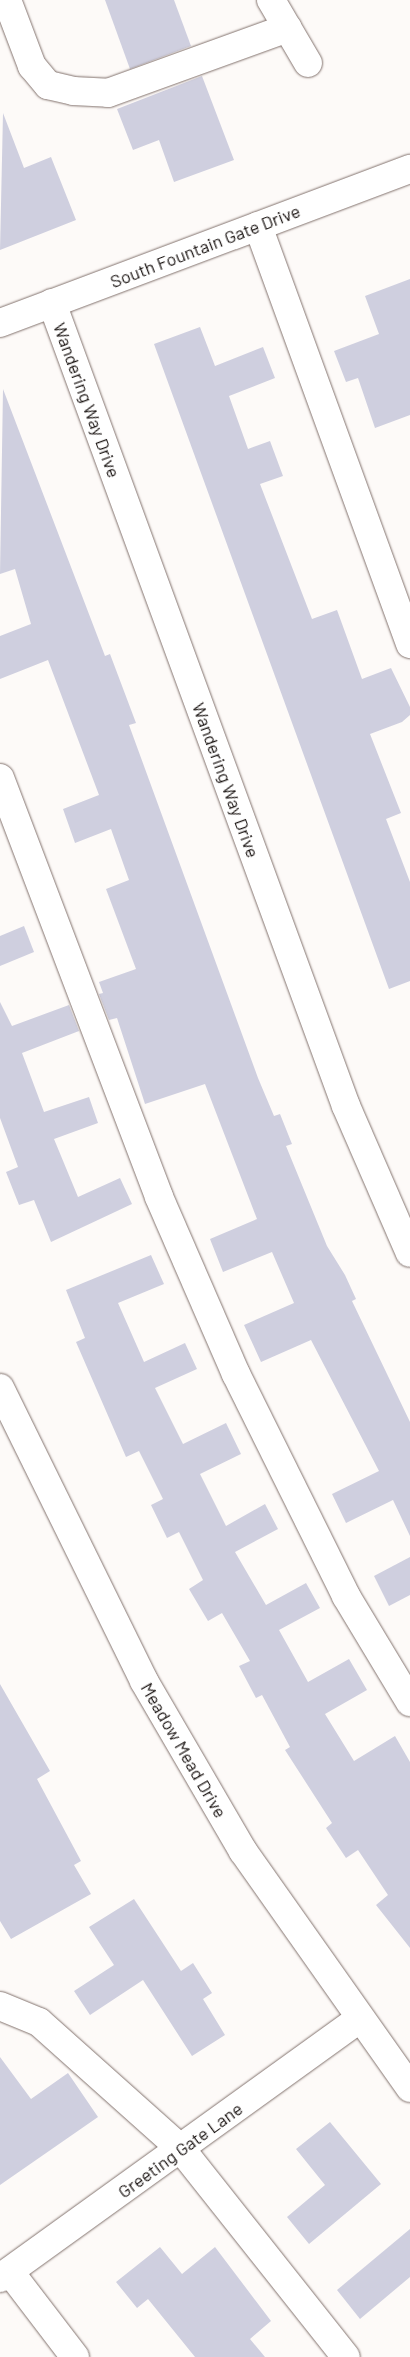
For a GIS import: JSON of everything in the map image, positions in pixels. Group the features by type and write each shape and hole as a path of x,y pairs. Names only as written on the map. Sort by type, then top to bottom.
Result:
{"street":[{"path":"7,0 32,66 48,85 73,91 108,93 288,28"},
{"path":"271,0 308,63"},
{"name":"South Fountain Gate Drive","path":"0,323 410,169"},
{"path":"258,226 410,644"},
{"name":"Wandering Way Drive","path":"52,303 346,1106 410,1253"},
{"path":"0,778 159,1197 236,1374 346,1596 410,1702"},
{"name":"Meadow Mead Drive","path":"0,1388 144,1681 243,1851 358,2020 410,2088"},
{"path":"0,2006 39,2022 181,2149 346,2357"},
{"name":"Greeting Gate Lane","path":"5,2275 358,2020"},
{"path":"5,2275 75,2357"}],"building":[{"path":"105,0 174,0 191,46 130,69"},
{"path":"202,76 234,160 174,182 159,140 133,150 117,109"},
{"path":"3,113 24,168 51,157 76,220 0,250"},
{"path":"410,279 410,415 375,428 358,378 346,382 334,351 379,334 365,296"},
{"path":"200,327 215,366 263,347 275,378 229,396 248,449 270,441 283,476 260,484 312,619 337,610 362,679 391,668 410,707 410,715 402,722 370,734 401,813 386,819 410,882 410,981 389,989 154,344"},
{"path":"3,389 105,656 110,654 136,723 129,725 258,1078 274,1116 280,1114 292,1144 286,1146 327,1246 345,1275 356,1299 352,1301 410,1422 410,1536 393,1500 346,1523 332,1494 379,1471 311,1340 261,1362 244,1325 294,1303 272,1252 223,1272 210,1239 257,1219 205,1084 145,1104 117,1018 109,1020 99,994 103,993 99,982 136,969 106,889 129,880 111,829 75,843 63,809 99,795 48,660 0,679 0,636 31,624 15,569 0,574"},
{"path":"24,926 34,952 0,966 0,936"},
{"path":"0,1002 12,1026 69,1005 79,1031 22,1053 44,1112 89,1097 98,1123 54,1139 78,1197 120,1178 132,1204 51,1242 34,1200 19,1205 6,1172 18,1167 0,1118"},
{"path":"151,1255 164,1284 118,1303 144,1362 185,1343 197,1369 155,1388 183,1444 226,1423 241,1454 200,1474 226,1526 265,1504 278,1529 235,1552 266,1605 306,1583 320,1608 279,1630 308,1682 349,1659 367,1690 325,1714 354,1761 395,1736 410,1762 410,1948 376,1905 388,1895 358,1850 346,1858 326,1828 332,1823 285,1750 290,1747 262,1695 256,1698 239,1666 250,1661 222,1613 208,1621 189,1589 203,1580 179,1532 167,1538 151,1505 163,1499 139,1451 126,1457 76,1342 85,1338 66,1290"},
{"path":"410,1557 410,1595 389,1606 374,1576"},
{"path":"0,1684 50,1771 37,1779 81,1861 74,1865 91,1894 11,1939 0,1921"},
{"path":"134,1899 181,1971 193,1963 212,1993 203,1999 225,2035 192,2056 143,1980 90,2015 74,1991 114,1965 89,1927"},
{"path":"0,2057 31,2099 68,2073 98,2117 0,2185"},
{"path":"330,2122 381,2184 309,2244 287,2217 325,2185 296,2149"},
{"path":"410,2229 410,2277 360,2319 337,2290"},
{"path":"160,2247 182,2274 215,2247 271,2321 250,2339 265,2357 195,2357 148,2299 137,2308 116,2282"}]}
